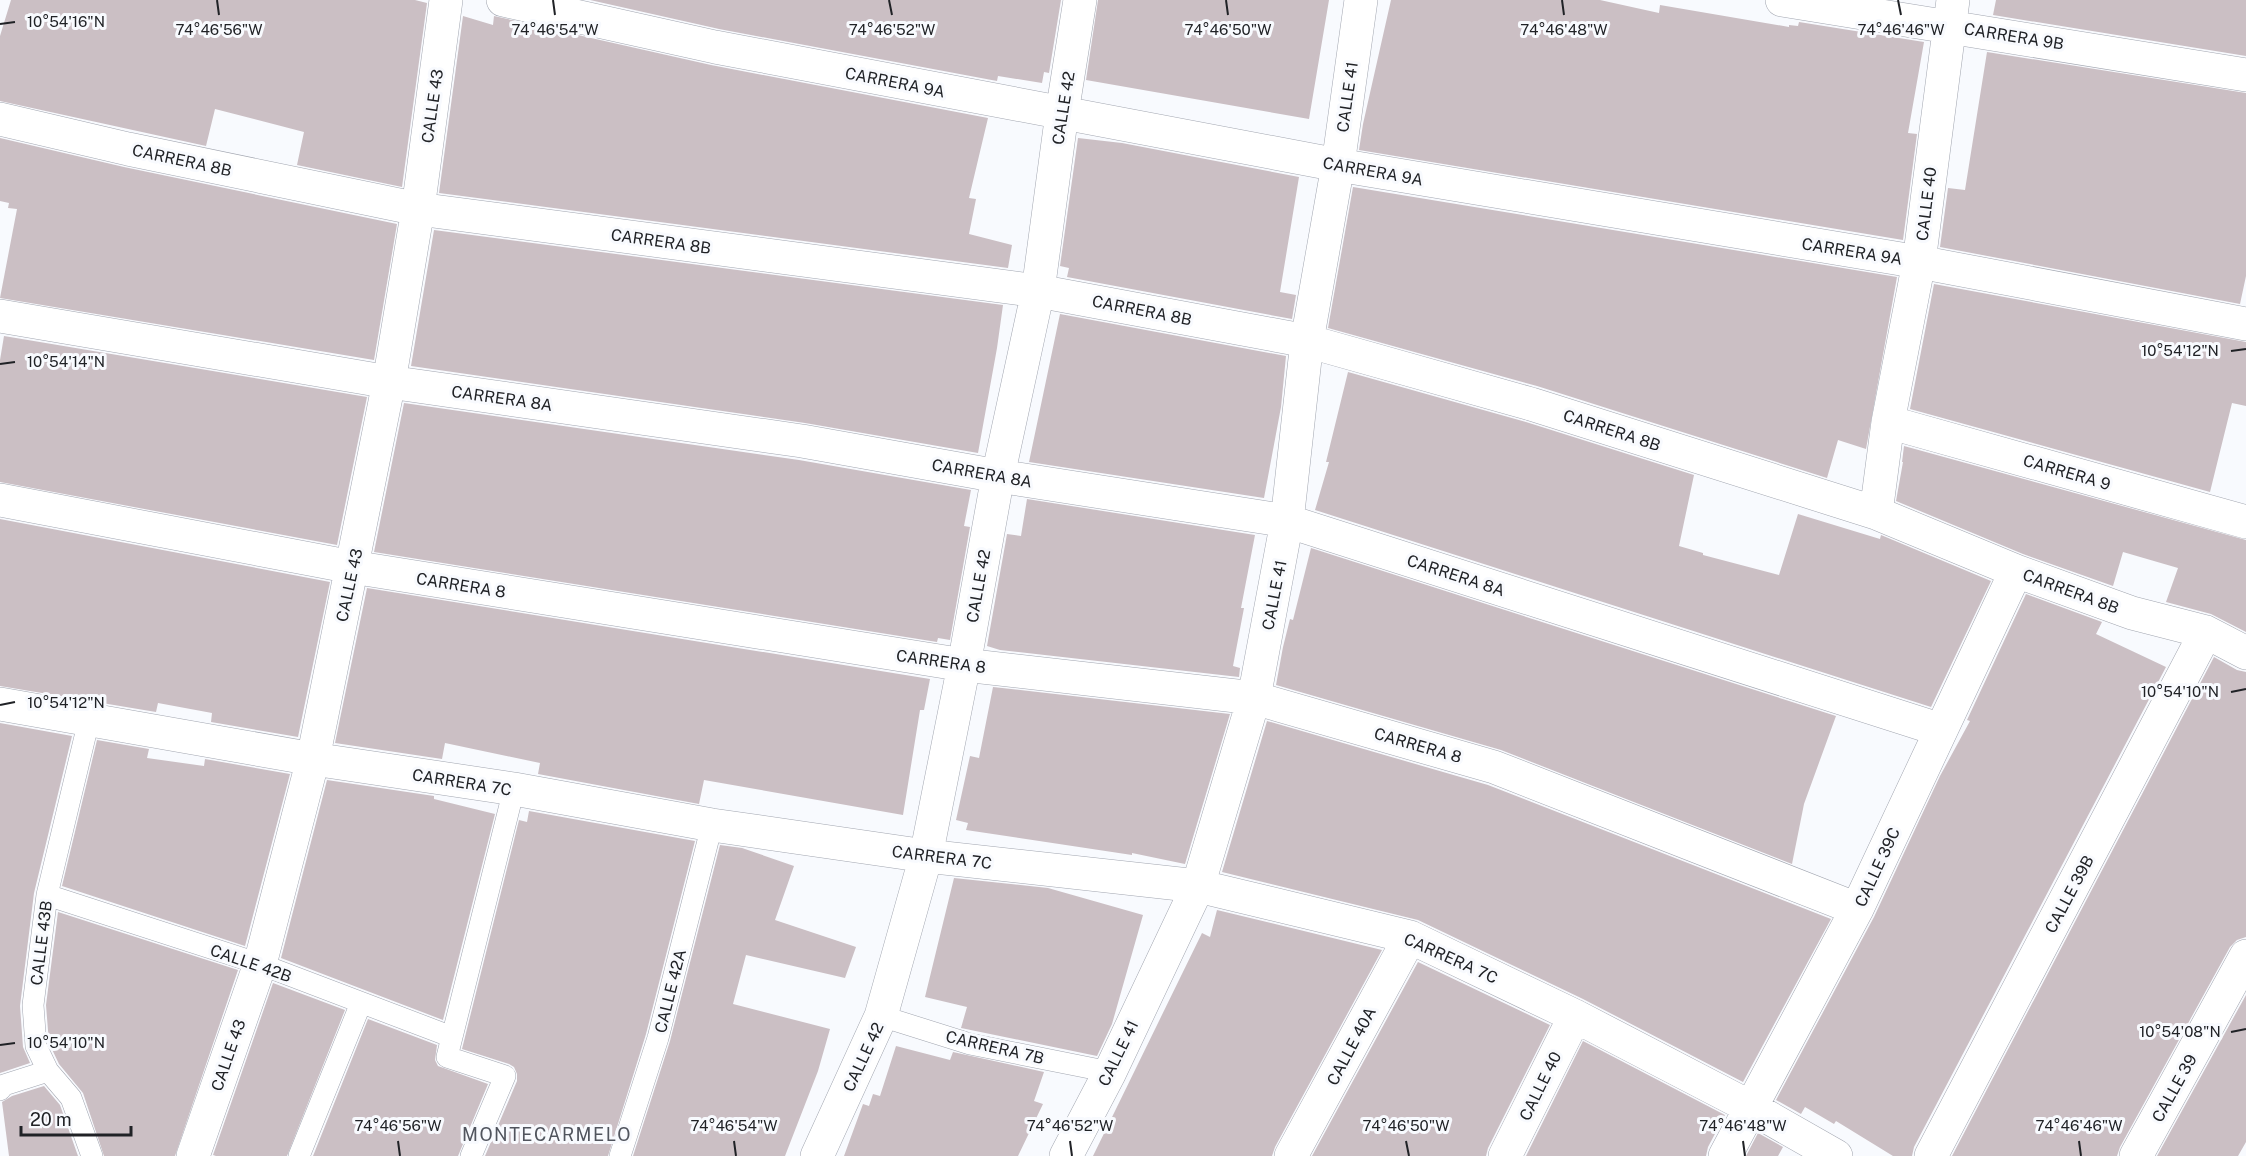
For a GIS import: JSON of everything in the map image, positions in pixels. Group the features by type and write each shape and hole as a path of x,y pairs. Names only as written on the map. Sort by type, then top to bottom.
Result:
{"street":[{"name":"CALLE 43","path":"193,1156 260,964 313,759 390,382 418,209 446,0"},
{"name":"CARRERA 9A","path":"503,0 715,47 1338,165 1919,262 2246,324"},
{"name":"CALLE 42","path":"817,1156 882,1016 926,856 998,476 1038,291 1080,0"},
{"name":"CALLE 41","path":"1066,1156 1110,1072 1197,886 1254,698 1287,521 1307,341 1338,165 1361,0"},
{"name":"CARRERA 9B","path":"1782,0 1951,13 2246,75"},
{"name":"CALLE 40","path":"1876,513 1888,422 1919,262 1951,13"},
{"name":"CARRERA 8B","path":"0,119 128,149 418,209 1038,291 1307,341 1531,404 1876,513 2016,571 2132,613 2206,632 2246,653"},
{"name":"CARRERA 8A","path":"0,316 390,382 802,441 998,476 1287,521 1941,730"},
{"name":"CARRERA 9","path":"1888,422 2246,522"},
{"name":"CARRERA 8","path":"0,500 352,567 964,665 1254,698 1494,767 1857,909"},
{"name":"CALLE 39C","path":"1725,1156 1857,909 2016,571"},
{"name":"CALLE 39B","path":"1931,1156 2206,632"},
{"name":"CARRERA 7C","path":"0,704 313,759 514,789 712,825 926,856 1197,886 1410,937 1575,1016 1750,1107 1836,1156"},
{"name":"CALLE 40A","path":"1292,1156 1410,937"},
{"name":"CALLE 39","path":"2136,1156 2246,956"},
{"name":"CALLE 40","path":"1505,1156 1575,1016"}],"lane":[{"name":"CALLE 43B","path":"89,720 47,895 33,1005 36,1046 48,1071 71,1098 92,1156"},
{"path":"471,1156 505,1076 447,1057 514,789"},
{"name":"CALLE 42A","path":"620,1156 658,1038 712,825"},
{"name":"CALLE 42B","path":"47,895 260,964 452,1037"},
{"path":"299,1156 361,1003"},
{"name":"CARRERA 7B","path":"882,1016 970,1044 1110,1072"},
{"path":"0,1089 4,1085 48,1071"}],"building":[{"path":"11,0 415,0 427,3 402,187 297,165 304,132 215,109 206,146 0,101 0,36"},
{"path":"590,0 1061,0 1049,73 1044,72 1042,83 998,76 997,81 719,29"},
{"path":"1098,0 1329,0 1309,119 1086,80"},
{"path":"1391,0 1600,0 1659,13 1660,5 1789,27 1789,25 1798,26 1799,22 1924,42 1908,133 1917,134 1903,240 1359,150"},
{"path":"1996,0 2246,0 2246,56 1993,15"},
{"path":"463,16 493,25 494,16 711,65 988,118 969,198 976,199 969,234 1012,245 1008,268 439,193"},
{"path":"1987,52 2246,93 2246,276 2240,304 1940,247 1948,188 1965,190"},
{"path":"0,138 124,167 397,224 374,360 0,298 17,209 8,208 9,203 0,201"},
{"path":"1078,138 1122,143 1299,177 1280,292 1296,295 1292,319 1067,277 1069,268 1060,266"},
{"path":"1353,187 1897,277 1866,449 1838,440 1827,478 1537,386 1328,328"},
{"path":"434,230 1003,305 978,453 805,423 411,366"},
{"path":"1934,284 2246,342 2246,406 2232,403 2210,492 1910,409"},
{"path":"1060,314 1286,356 1281,407 1264,498 1029,462"},
{"path":"4,336 367,397 337,545 0,482 0,360"},
{"path":"1348,372 1526,422 1694,475 1679,546 1703,553 1703,555 1779,575 1798,514 1880,539 1881,535 1991,581 1931,707 1315,510 1329,462 1326,462"},
{"path":"404,403 799,460 971,490 964,526 970,527 950,640 938,638 937,642 374,552"},
{"path":"1904,446 2246,540 2246,632 2211,614 2166,602 2178,568 2123,552 2113,586 2023,554 1896,501"},
{"path":"1027,499 1255,535 1233,666 1240,668 1239,677 1000,650 987,646 1007,534 1021,536"},
{"path":"0,519 330,582 298,737 211,722 212,713 158,703 156,712 0,686"},
{"path":"1311,548 1836,716 1804,804 1792,864 1501,750 1276,685 1290,619 1293,620"},
{"path":"367,588 930,679 924,710 920,710 903,815 704,780 699,804 538,774 540,763 445,743 442,759 335,743"},
{"path":"2026,594 2102,622 2096,634 2166,667 1914,1147 1912,1156 1893,1156 1836,1121 1834,1124 1805,1107 1801,1114 1776,1100 1874,917 1940,776 1970,721 1967,720"},
{"path":"2214,657 2237,670 2246,672 2246,937 2237,940 2230,947 2117,1156 1952,1156"},
{"path":"993,687 1230,714 1185,864 1132,853 1132,855 966,830 968,823 956,820 970,756 979,758"},
{"path":"1267,721 1488,785 1831,919 1743,1082 1583,999 1418,920 1222,872"},
{"path":"0,723 72,736 34,893 20,1006 23,1047 30,1063 0,1073"},
{"path":"97,740 149,749 147,758 204,766 205,759 290,774 245,946 62,886"},
{"path":"327,780 434,796 434,799 495,814 443,1020 281,958"},
{"path":"529,811 695,841 646,1034 608,1156 485,1156 517,1081 517,1074 514,1067 509,1064 462,1049 519,820 527,822"},
{"path":"720,845 742,848 794,866 775,920 856,947 845,978 746,955 733,1004 830,1029 818,1071 785,1156 633,1156 670,1041"},
{"path":"954,878 1048,888 1143,915 1112,1024 1097,1056 961,1028 967,1007 925,997"},
{"path":"1217,910 1382,950 1272,1156 1093,1156 1202,933 1210,937"},
{"path":"58,912 238,970 175,1156 104,1156 83,1093 59,1064 49,1043 46,1005"},
{"path":"1418,962 1550,1025 1486,1156 1312,1156"},
{"path":"273,983 345,1010 287,1156 213,1155"},
{"path":"2246,995 2246,1142 2238,1156 2157,1156"},
{"path":"368,1019 437,1045 435,1060 438,1066 488,1084 458,1156 313,1156"},
{"path":"1583,1041 1725,1115 1708,1147 1706,1156 1526,1156"},
{"path":"896,1046 950,1060 953,1052 1044,1072 1034,1101 1043,1104 1018,1156 844,1156 863,1104 869,1106 873,1094 880,1096"},
{"path":"44,1086 60,1105 78,1156 9,1156 2,1102 12,1096"},
{"path":"1758,1133 1783,1147 1778,1156 1746,1156"}],"district":[{"name":"MONTECARMELO","path":"547,1135"}]}
